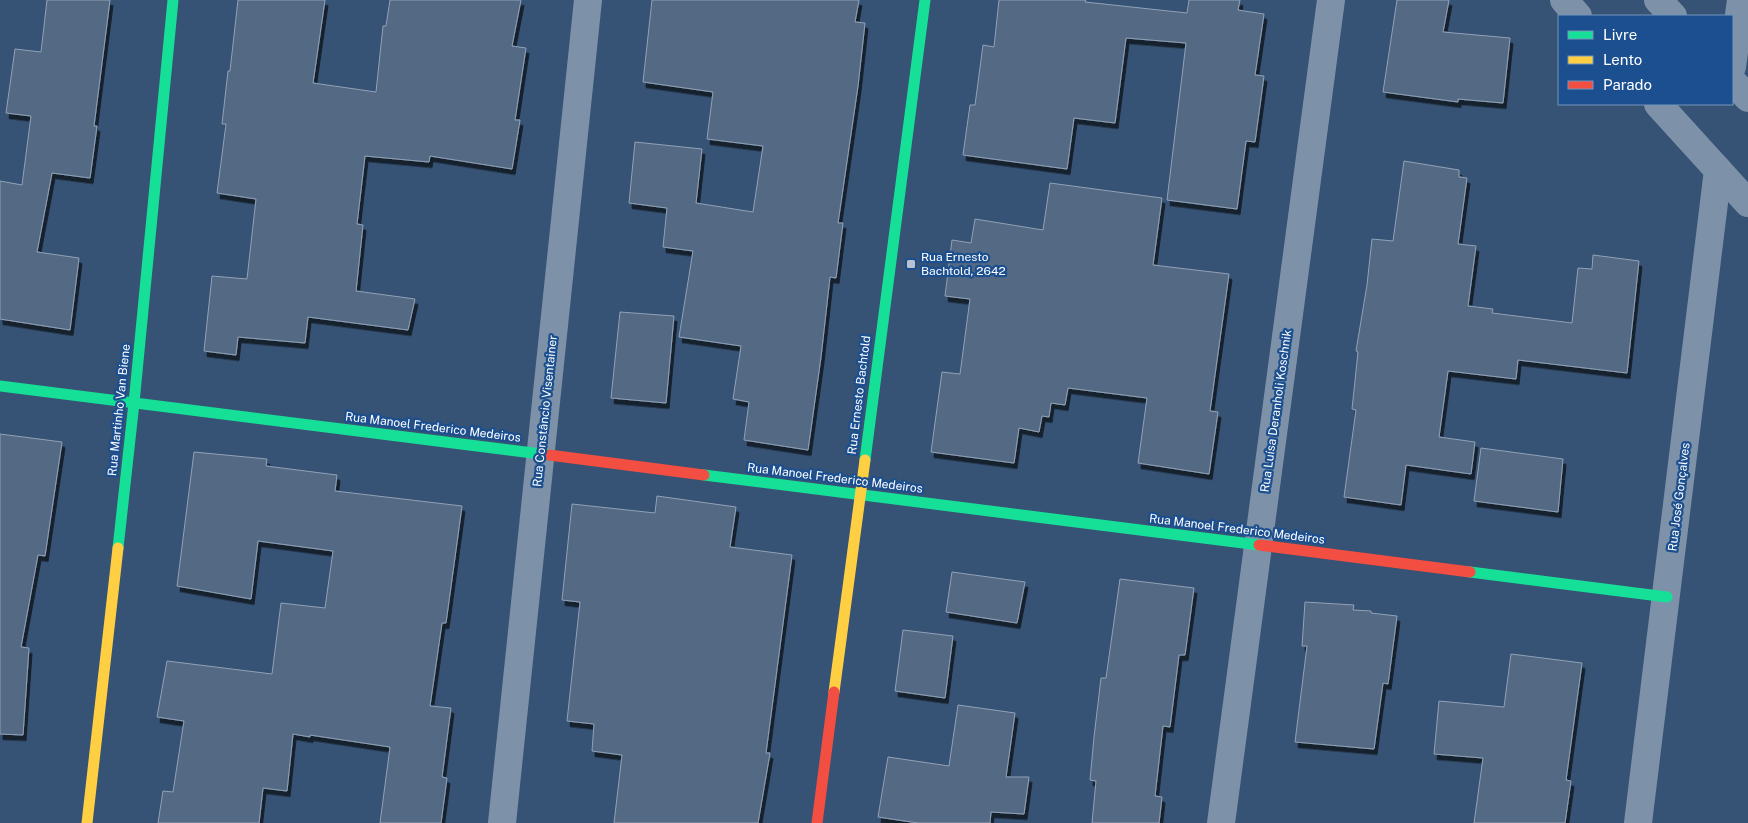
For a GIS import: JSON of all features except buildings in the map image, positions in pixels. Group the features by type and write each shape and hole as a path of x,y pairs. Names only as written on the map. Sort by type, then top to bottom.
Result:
{"street":[{"name":"Rua Martinho Van Biene","path":"87,823 134,403 173,0"},
{"name":"Rua Constâncio Visentainer","path":"502,823 588,0"},
{"name":"Rua Ernesto Bachtold","path":"817,823 925,0"},
{"name":"Rua Luísa Deranholi Koschnik","path":"1221,823 1331,0"},
{"path":"1564,0 1577,15"},
{"path":"1658,0 1672,15"},
{"path":"1733,60 1741,0"},
{"path":"1733,82 1748,98"},
{"path":"1659,105 1748,203"},
{"name":"Rua José Gonçalves","path":"1638,823 1718,170"},
{"name":"Rua Manoel Frederico Medeiros","path":"0,386 1667,597"}],"traffic: fast":[{"path":"118,548 173,0"},
{"path":"865,460 925,0"},
{"path":"0,386 549,455"},
{"path":"704,475 1259,545"},
{"path":"1470,572 1667,597"}],"traffic: slow":[{"path":"834,692 865,460"},
{"path":"87,823 118,548"}],"traffic: jam":[{"path":"549,455 704,475"},
{"path":"1259,545 1470,572"},
{"path":"817,823 834,692"}],"place":[{"name":"Rua Ernesto Bachtold, 2642","path":"911,264"}]}
